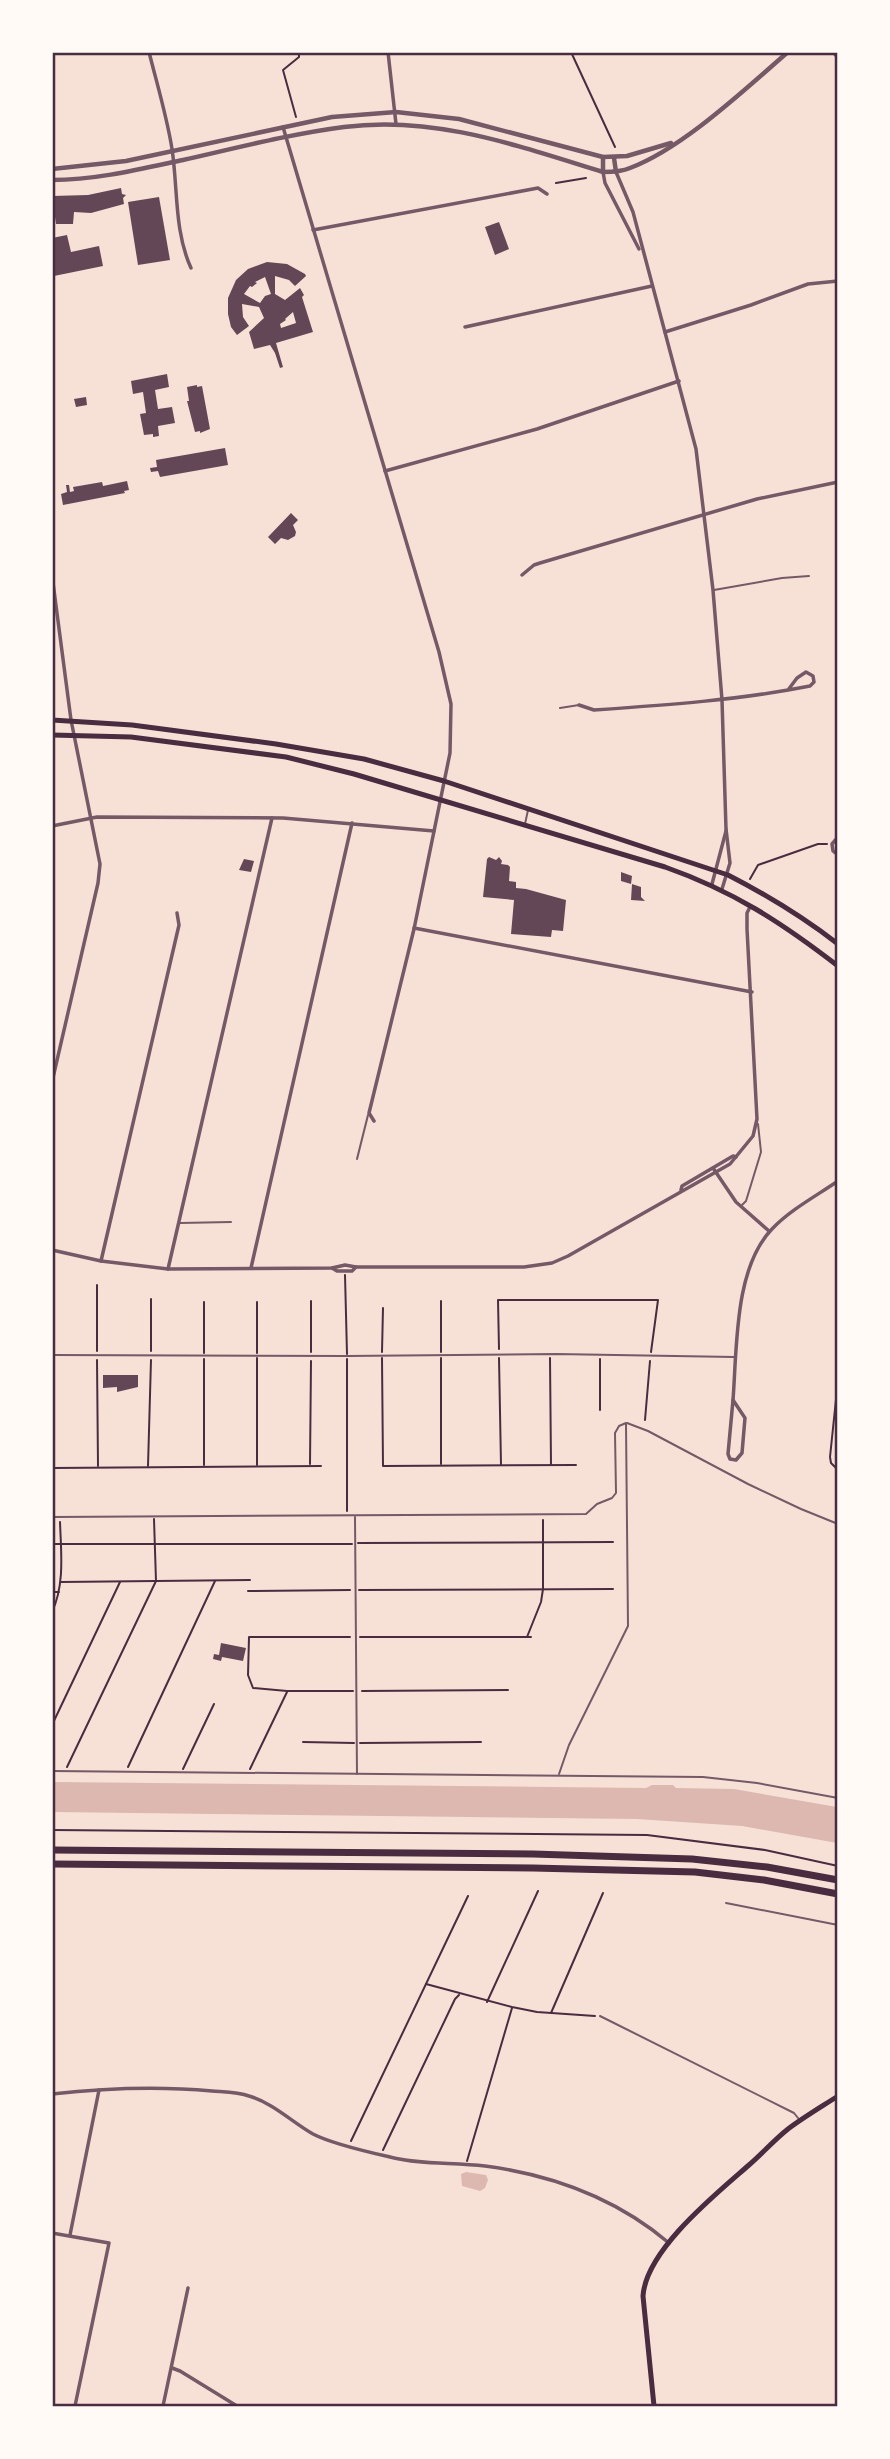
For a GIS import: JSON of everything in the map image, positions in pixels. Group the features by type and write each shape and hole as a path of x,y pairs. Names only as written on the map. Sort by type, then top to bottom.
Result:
{"highway":[{"path":"52,1850 692,1859 767,1867 838,1880"},
{"path":"52,1864 695,1872 764,1880 838,1894"}],"main road":[{"path":"52,720 132,725 276,744 364,759 444,781 728,875 765,893 838,944"},
{"path":"52,735 131,737 286,757 342,771 665,867 712,884 790,929 838,966"},
{"path":"654,2406 643,2290 653,2265 669,2243 704,2206 772,2143 838,2096"}],"street":[{"path":"149,52 172,150 180,227 191,268"},
{"path":"388,52 396,124"},
{"path":"52,180 97,176 346,126 396,124 439,127 475,134 603,172 617,172 655,156 678,140 788,52"},
{"path":"833,52 838,58"},
{"path":"52,169 96,166 332,117 396,112 459,119 603,157 614,158 645,152 678,140"},
{"path":"283,127 448,686 452,730 444,781 414,928 369,1113 374,1121"},
{"path":"603,157 605,183 643,255"},
{"path":"614,158 632,212 696,449 713,590 722,700 726,829 730,863 722,889"},
{"path":"313,230 538,188 547,194"},
{"path":"665,332 808,284 838,281"},
{"path":"465,327 652,286"},
{"path":"385,471 537,429 679,380"},
{"path":"522,575 534,565 790,490 838,482"},
{"path":"52,575 71,720 99,852 100,874 52,1082"},
{"path":"579,705 594,710 722,700 788,690 810,686 814,682 813,676 808,672 800,675 788,690"},
{"path":"52,826 90,817 272,818 352,822 434,831"},
{"path":"168,1269 272,818"},
{"path":"251,1268 352,822"},
{"path":"712,884 726,829"},
{"path":"838,837 832,844 832,851 838,855"},
{"path":"52,1250 101,1261 168,1269 332,1268 337,1271 352,1271 356,1267 538,1266 568,1256 730,1164 753,1136 757,1119 747,929 747,914 751,905"},
{"path":"101,1261 178,929 177,913"},
{"path":"414,928 752,992"},
{"path":"714,1171 741,1207 769,1231"},
{"path":"733,1400 745,1418 742,1453 736,1460 730,1459 728,1454 741,1308 746,1279 769,1231 838,1181"},
{"path":"52,2094 99,2090 192,2089 244,2095 261,2101 317,2136 381,2155 415,2162 466,2164 506,2170 592,2194 628,2213 669,2243"},
{"path":"69,2236 99,2090"},
{"path":"52,2233 109,2242 75,2406"},
{"path":"163,2406 188,2288"},
{"path":"172,2368 237,2406"}],"lane":[{"path":"713,590 809,576"},
{"path":"560,708 579,705"},
{"path":"524,825 528,810"},
{"path":"357,1159 369,1113"},
{"path":"741,1207 746,1201 761,1152 757,1119"},
{"path":"179,1223 231,1222"},
{"path":"52,1355 651,1354 737,1357"},
{"path":"52,1517 582,1515 616,1493 616,1429 626,1423"},
{"path":"626,1423 648,1431 800,1509 838,1524"},
{"path":"559,1775 569,1745 628,1626 626,1423"},
{"path":"355,1516 357,1774"},
{"path":"52,1771 703,1777 757,1783 838,1798"},
{"path":"726,1903 838,1925"},
{"path":"600,2016 794,2113 800,2121"}],"path":[{"path":"296,117 283,69 299,57 299,52"},
{"path":"571,52 615,146"},
{"path":"556,183 586,178"},
{"path":"750,879 760,864 818,844 832,844"},
{"path":"345,1273 347,1516"},
{"path":"97,1285 97,1467"},
{"path":"148,1466 151,1299"},
{"path":"501,1465 498,1300 658,1300 645,1420"},
{"path":"310,1466 311,1301"},
{"path":"441,1301 441,1466"},
{"path":"204,1302 204,1466"},
{"path":"257,1303 257,1466"},
{"path":"383,1308 383,1465 576,1465"},
{"path":"550,1354 551,1465"},
{"path":"600,1354 600,1410"},
{"path":"838,1380 830,1457 831,1463 838,1470"},
{"path":"52,1468 321,1466"},
{"path":"527,1637 541,1602 543,1589 543,1516"},
{"path":"52,1612 61,1582 60,1517"},
{"path":"66,1771 156,1581 154,1517"},
{"path":"52,1544 612,1542"},
{"path":"61,1582 250,1580"},
{"path":"52,1725 120,1581"},
{"path":"127,1772 215,1581"},
{"path":"248,1591 614,1589"},
{"path":"52,1592 60,1592"},
{"path":"249,1637 531,1637"},
{"path":"250,1773 287,1691"},
{"path":"183,1772 214,1704"},
{"path":"303,1742 481,1742"},
{"path":"52,1830 648,1835 765,1850 838,1866"},
{"path":"487,2002 538,1891"},
{"path":"551,2013 603,1893"},
{"path":"349,2145 468,1896"},
{"path":"425,1984 512,2007 600,2016"},
{"path":"381,2155 455,1999 460,1995"},
{"path":"466,2164 512,2007"}],"shaded area":[{"path":"53,1782 646,1788 652,1785 673,1785 676,1788 734,1789 837,1807 837,1843 742,1826 637,1819 53,1812"},
{"path":"466,2172 486,2175 488,2180 485,2188 480,2191 462,2186 461,2174"}],"building":[{"path":"121,188 122,194 126,195 123,198 124,204 91,213 74,212 73,224 56,224 52,196 88,195"},
{"path":"159,197 170,260 138,265 128,202"},
{"path":"499,222 509,249 495,255 485,227"},
{"path":"67,235 71,252 99,246 103,266 54,276 52,238"},
{"path":"267,262 287,264 306,276 295,286 289,280 275,276 275,294 285,300 300,288 313,332 276,343 283,367 280,368 270,345 254,349 249,332 264,318 259,307 242,304 243,317 249,326 237,335 231,327 228,298 236,280 248,269","holes":["265,277 271,294 265,296 260,303 244,294 250,286","293,312 296,323 281,328 280,324"]},
{"path":"167,374 169,387 155,390 158,409 172,407 175,423 158,426 159,436 144,435 140,414 146,413 143,392 133,394 131,381"},
{"path":"202,386 210,429 200,433 195,432 187,401 187,387"},
{"path":"86,397 87,405 76,407 74,399"},
{"path":"225,448 228,465 160,477 158,471 151,472 150,468 157,467 156,460"},
{"path":"127,481 129,490 124,491 125,493 63,505 61,494 67,492 66,485 69,485 70,492 74,491 73,487 102,482 103,486"},
{"path":"291,513 298,520 293,525 295,536 288,540 281,538 275,544 268,537"},
{"path":"489,857 496,860 499,857 501,864 510,867 509,881 516,882 516,888 566,900 563,931 552,930 551,937 511,934 514,900 483,897"},
{"path":"244,859 254,861 251,872 239,870"},
{"path":"621,872 632,876 631,884 621,881"},
{"path":"632,884 641,887 641,897 645,901 631,900"},
{"path":"103,1375 138,1375 138,1387 117,1392 117,1387 103,1388"},
{"path":"221,1643 246,1648 243,1661 222,1657 221,1661 213,1659 214,1654 219,1655"}]}
